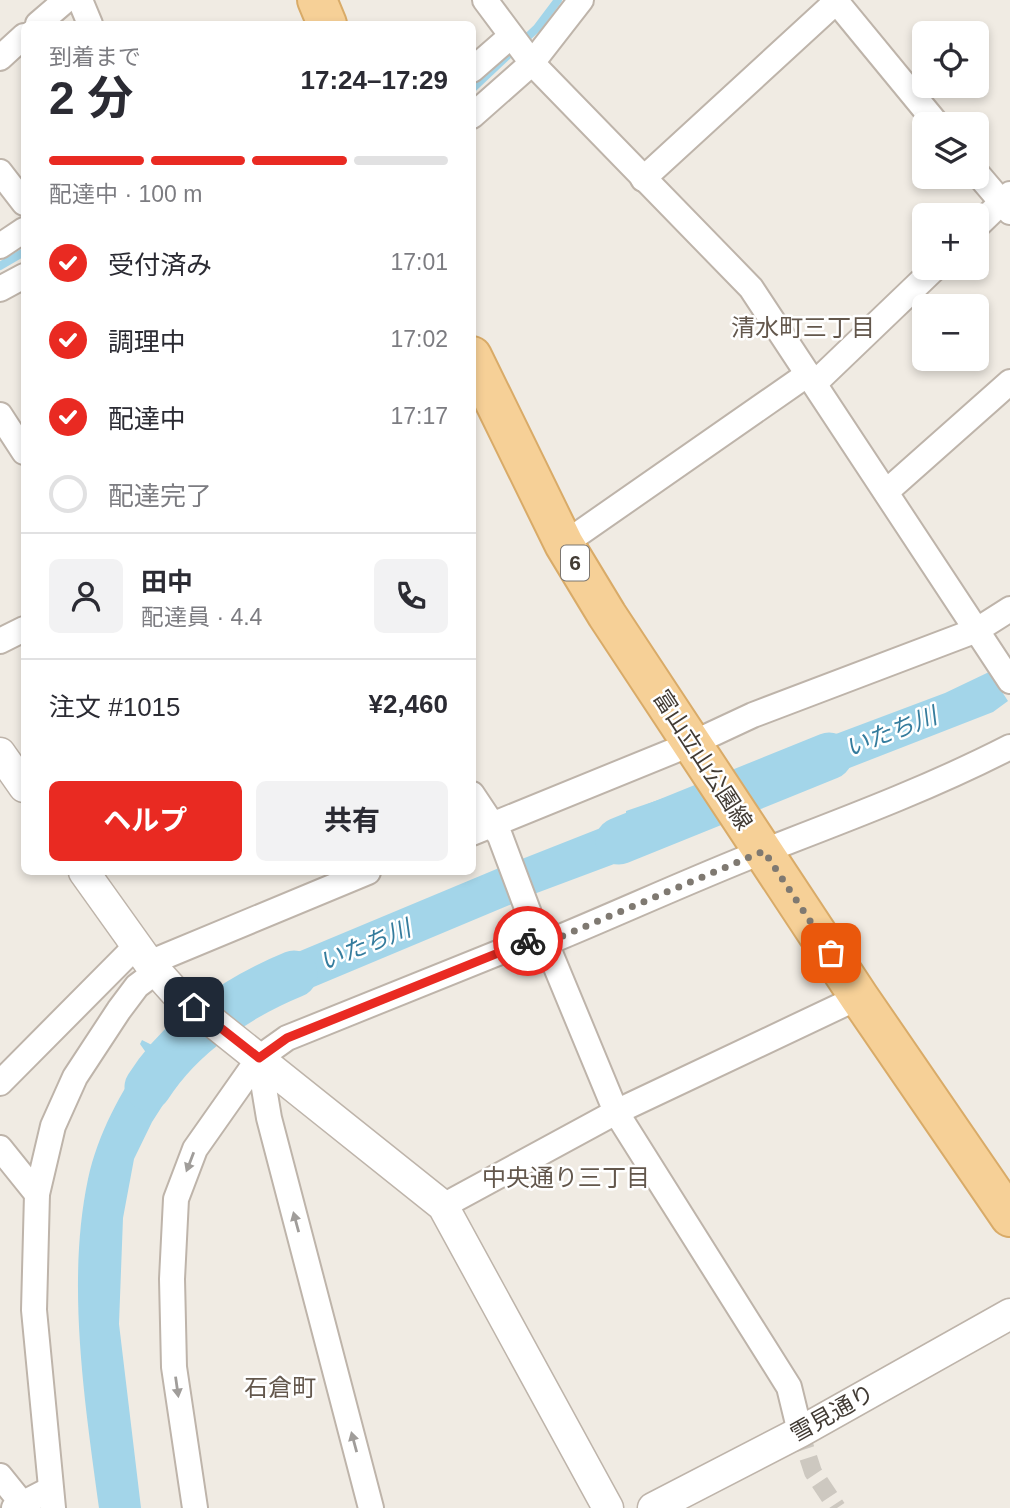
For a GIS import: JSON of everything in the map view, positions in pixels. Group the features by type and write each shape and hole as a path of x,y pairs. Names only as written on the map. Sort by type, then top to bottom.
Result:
{"main road":[{"path":"317,0 326,21"},
{"name":"富山立山公園線","path":"476,374 483,406 564,544 859,997 1010,1217"}],"street":[{"path":"42,21 66,0"},
{"path":"80,0 89,21"},
{"path":"485,0 532,63 751,288 1010,681"},
{"path":"476,112 532,63 581,0"},
{"path":"643,179 837,0 927,112"},
{"path":"476,67 511,36"},
{"path":"0,58 21,39"},
{"path":"0,172 21,199"},
{"path":"989,185 1007,203 989,217"},
{"path":"0,246 21,232"},
{"path":"0,289 21,277"},
{"path":"564,544 811,379 921,280"},
{"path":"886,492 1010,382"},
{"path":"0,415 21,447"},
{"path":"489,831 696,749 753,715 977,630 1010,609"},
{"path":"0,641 21,630"},
{"path":"195,1508 174,1367 172,1279 176,1199 195,1149 256,1056 287,1038 535,938 546,943 759,845 832,827 970,768 1010,747"},
{"path":"0,753 21,783"},
{"path":"476,803 530,916 546,943 616,1112 789,1387 800,1432"},
{"path":"87,875 154,967 256,1056 443,1206 608,1508"},
{"path":"0,1083 154,967 319,879 347,875"},
{"path":"0,1476 18,1505 51,1499 34,1310 37,1194 53,1126 75,1077 131,994 154,967"},
{"path":"443,1206 616,1112 859,997"},
{"path":"256,1056 269,1118 371,1508"},
{"path":"0,1149 37,1194"},
{"name":"雪見通り","path":"653,1508 800,1432 1010,1314"}],"water":[{"name":"いたち川","path":"989,672 1008,701 993,712 780,795 759,763 945,693"},
{"path":"664,798 689,836 534,894 522,859 626,818 626,811"},
{"name":"いたち川","path":"499,868 512,904 285,999 254,1018 218,990 240,976"},
{"path":"170,1024 206,1050 177,1083 152,1122 134,1159 123,1218 119,1324 141,1508 99,1508 80,1344 78,1260 82,1219 92,1162 104,1129 147,1054 140,1044 142,1040 152,1045"}],"waterway":[{"path":"476,85 537,28 558,0"},
{"path":"0,266 21,254"},
{"name":"いたち川","path":"619,841 829,756"},
{"name":"いたち川","path":"148,1087 177,1051 212,1020 252,994 294,974"}],"tunnel":[{"path":"800,1432 813,1472 837,1508"}],"way so far":[{"path":"528,941 535,938 546,943 764,851 831,953"}],"district":[{"name":"清水町三丁目","path":"803,328"},
{"name":"中央通り三丁目","path":"566,1178"},
{"name":"石倉町","path":"280,1388"}],"route":[{"path":"194,1007 259,1058 287,1038 528,941"}]}
